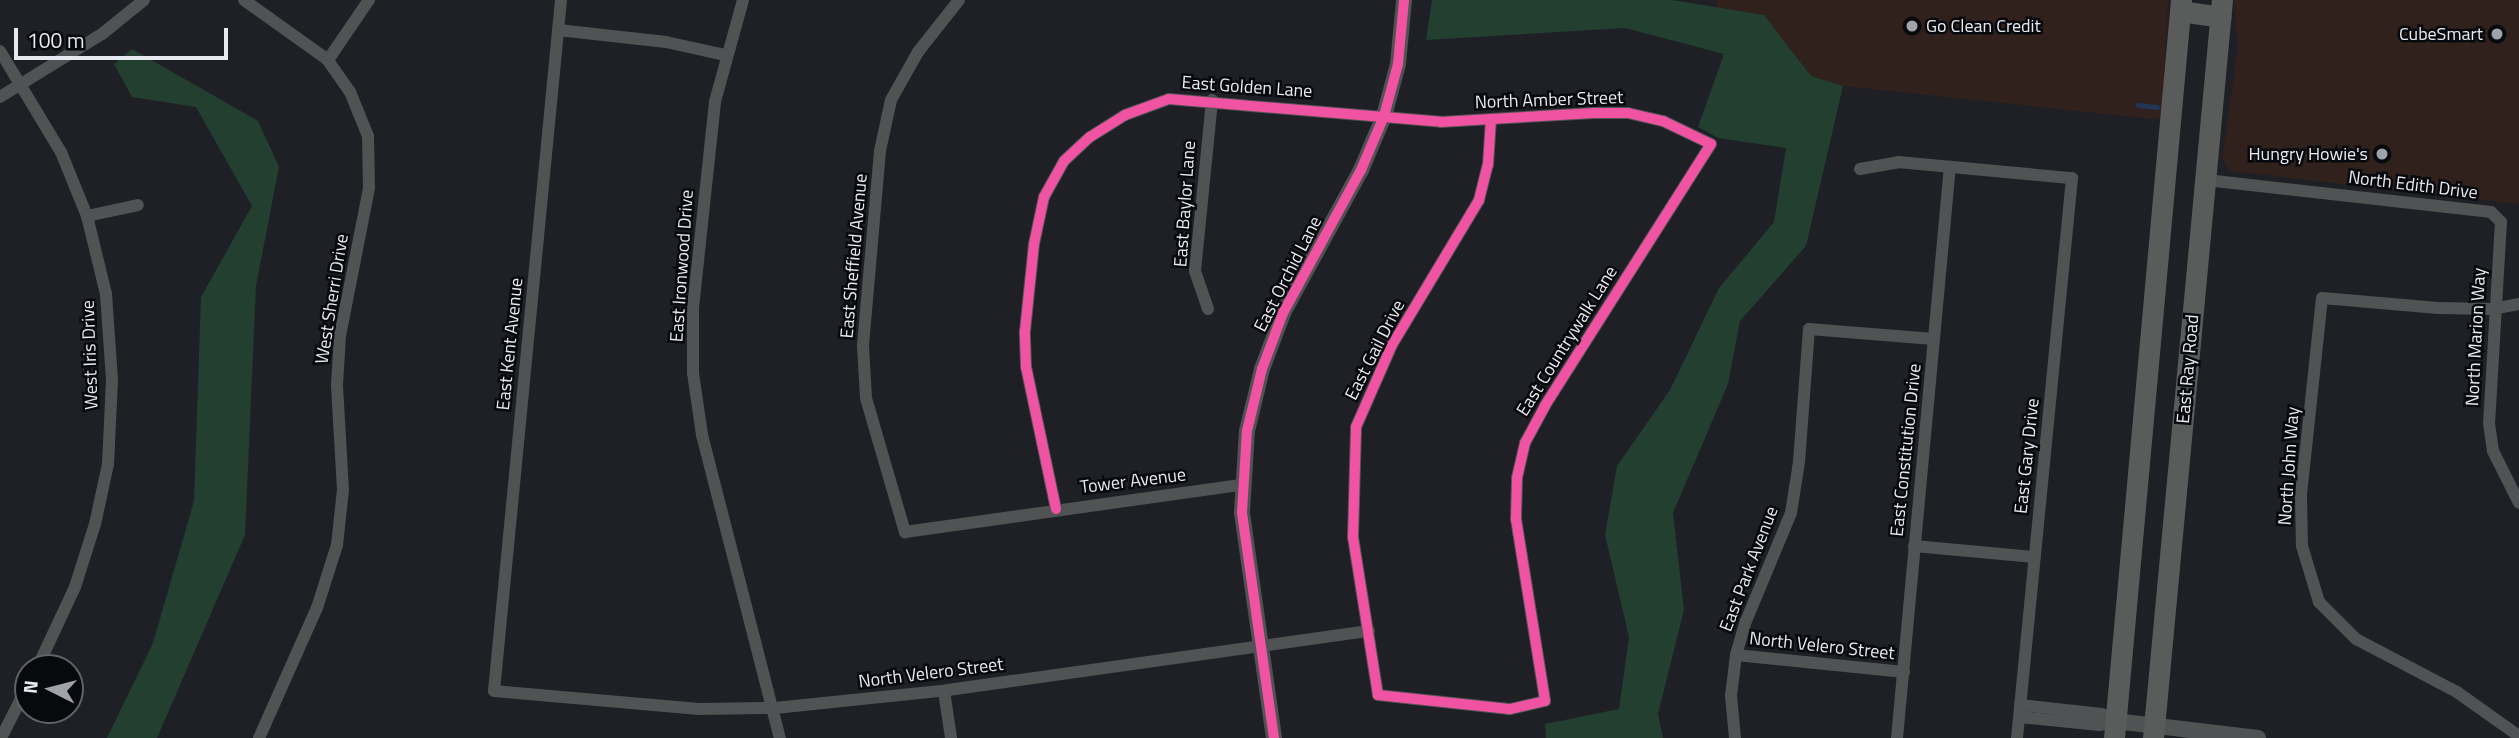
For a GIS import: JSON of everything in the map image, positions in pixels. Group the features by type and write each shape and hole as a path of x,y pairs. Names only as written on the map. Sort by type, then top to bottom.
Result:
{"main road":[{"path":"2115,730 2181,6 2222,8"},
{"name":"East Ray Road","path":"2154,732 2222,8"}],"street":[{"path":"0,97 102,34 144,0"},
{"name":"West Sherri Drive","path":"244,0 328,60 350,92 368,149 369,188 340,336 337,385 343,490 337,545 317,608 259,738"},
{"path":"328,60 369,0"},
{"name":"East Kent Avenue","path":"494,691 561,0"},
{"name":"East Ironwood Drive","path":"743,0 725,55 715,102 693,309 693,373 702,435 775,708 780,738"},
{"name":"East Sheffield Avenue","path":"905,532 866,398 863,346 880,151 891,100 918,52 959,0"},
{"name":"East Orchid Lane","path":"1274,738 1241,485 1259,382 1283,313 1361,170 1384,116 1398,64 1404,0"},
{"path":"558,30 666,42 725,55"},
{"name":"West Iris Drive","path":"0,51 22,83 61,152 87,216 106,294 112,380 108,464 75,587 44,654"},
{"name":"East Golden Lane","path":"1056,509 1026,355 1034,244 1044,197 1063,161 1090,137 1125,115 1169,99 1212,100 1384,116"},
{"name":"East Baylor Lane","path":"1209,309 1195,271 1212,100"},
{"name":"North Amber Street","path":"1384,116 1441,122 1629,113 1664,121 1711,144"},
{"name":"East Gail Drive","path":"1378,695 1353,537 1356,427 1392,345 1479,200 1488,165 1491,119"},
{"name":"East Countrywalk Lane","path":"1378,695 1509,709 1545,701 1516,519 1517,478 1525,443 1711,144"},
{"path":"1860,169 1898,162 1950,166"},
{"name":"East Gary Drive","path":"1950,166 2072,178 2017,738"},
{"name":"East Constitution Drive","path":"1897,738 1950,166"},
{"name":"North Edith Drive","path":"2206,180 2491,212"},
{"path":"87,216 138,205"},
{"name":"North Marion Way","path":"2491,212 2501,222 2493,309 2489,423 2493,451 2519,503"},
{"name":"North John Way","path":"2493,309 2322,298 2301,496 2302,546 2319,602 2356,639 2457,692 2519,736"},
{"path":"2493,309 2519,304"},
{"name":"East Park Avenue","path":"1735,738 1731,696 1737,655 1754,598 1791,513 1799,462 1809,329 1934,338"},
{"name":"Tower Avenue","path":"905,532 1241,485"},
{"path":"1914,546 2034,557"},
{"name":"North Velero Street","path":"494,691 699,709 775,708 944,691 1369,631"},
{"name":"North Velero Street","path":"1737,655 1904,672"},
{"path":"944,691 951,738"},
{"path":"2019,711 2102,714 2115,730 2258,738"},
{"path":"1,738 14,712"}],"shaded area":[{"path":"1717,0 2168,0 2162,120 1843,86 1811,76 1764,15 1716,10"},
{"path":"2234,0 2519,0 2519,204 2230,171 2222,159 2238,48"}],"green space":[{"path":"1432,0 1672,0 1764,15 1811,76 1843,86 1806,246 1740,321 1728,384 1673,513 1684,610 1658,714 1663,738 1546,738 1545,724 1619,709 1629,637 1605,535 1617,466 1670,390 1719,288 1774,222 1786,148 1718,138 1698,127 1724,54 1625,28 1426,40"},
{"path":"132,49 258,121 279,167 256,286 245,535 157,738 107,738 153,643 194,501 201,297 252,206 196,107 132,97 114,64"}],"waterway":[{"path":"2138,105 2157,107"}],"cycle path":[{"path":"1274,738 1242,512 1247,431 1262,369 1283,313 1361,170 1384,116 1398,64 1404,0"},
{"path":"1056,509 1026,367 1025,331 1034,244 1044,197 1064,161 1090,137 1125,115 1169,99 1441,122 1491,119 1594,113 1628,113 1663,121 1711,144 1545,406 1525,443 1517,478 1516,519 1545,701 1509,709 1378,695 1353,537 1356,427 1392,345 1479,200 1488,165 1491,119"}],"place":[{"name":"Go Clean Credit","path":"1912,26"},
{"name":"CubeSmart","path":"2497,34"},
{"name":"Hungry Howie's","path":"2382,154"}]}
